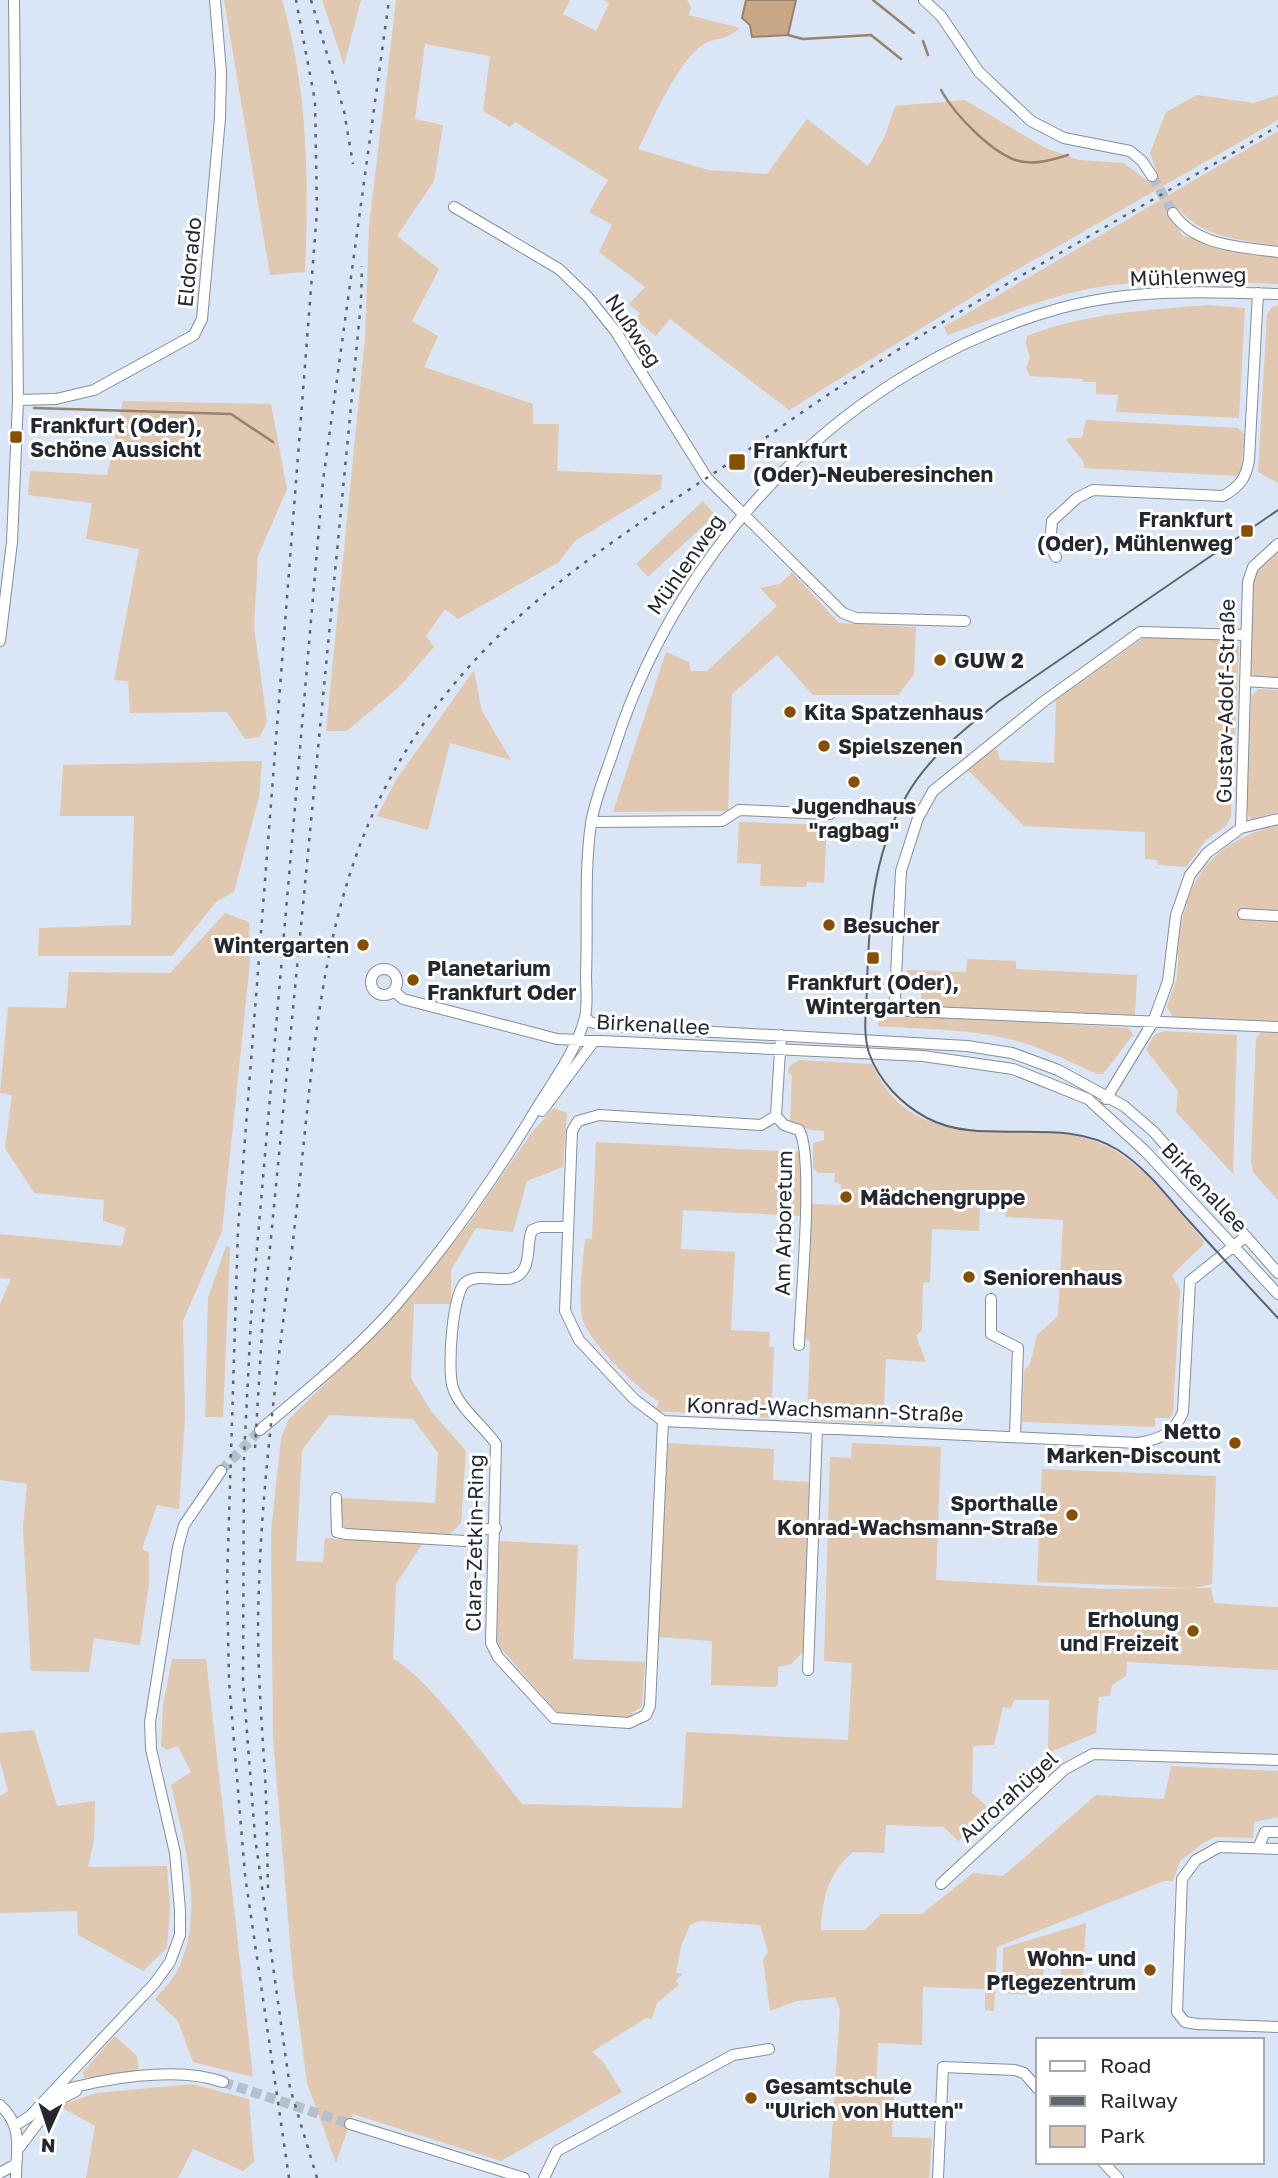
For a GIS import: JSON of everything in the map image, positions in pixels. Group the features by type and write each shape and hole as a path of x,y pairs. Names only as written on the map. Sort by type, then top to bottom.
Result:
{"street":[{"path":"0,641 12,542 18,400 14,0"},
{"name":"Eldorado","path":"18,400 56,400 94,390 194,335 202,319 220,118 220,59 215,0"},
{"path":"924,0 941,16 979,72 1031,121 1064,138 1130,151 1142,161 1152,176"},
{"name":"Nußweg","path":"454,207 559,269 588,298 616,332 697,465 743,516 843,613 856,618 965,621"},
{"path":"1173,213 1192,234 1223,243 1278,252"},
{"path":"1056,557 1050,545 1052,522 1077,498 1093,490 1223,496 1239,486 1247,472 1249,460 1258,293"},
{"name":"Mühlenweg","path":"585,1017 591,822 630,701 663,629 720,542 807,449 850,411 895,381 973,338 1062,308 1142,294 1278,294"},
{"name":"Gustav-Adolf-Straße","path":"1241,828 1248,582 1253,567 1278,544"},
{"path":"1246,635 1140,632 1043,702 933,790 918,818 901,871 895,998 896,1004 908,1011 1278,1027"},
{"path":"1245,681 1278,683"},
{"path":"591,822 722,821 740,810 830,814"},
{"path":"1100,1109 1153,1022 1168,981 1176,915 1190,875 1207,853 1241,828 1278,819"},
{"path":"1243,914 1278,916"},
{"path":"394,991 403,999 557,1039 575,1040 507,1158"},
{"name":"Birkenallee","path":"1278,1273 1154,1132 1108,1095 1058,1070 1012,1053 956,1045 607,1026 590,1022 585,1017 575,1040 964,1059 1013,1069 1051,1082 1088,1099 1145,1151 1278,1294"},
{"path":"776,1116 781,1035"},
{"path":"260,1430 336,1366 395,1306 594,1041"},
{"name":"Konrad-Wachsmann-Straße","path":"776,1116 761,1125 599,1115 578,1121 572,1131 565,1311 579,1340 634,1399 663,1421 1138,1443 1161,1439 1178,1425 1183,1412 1190,1281 1245,1237"},
{"name":"Am Arboretum","path":"776,1116 784,1125 799,1130 805,1140 799,1345"},
{"name":"Clara-Zetkin-Ring","path":"568,1227 540,1227 532,1230 527,1264 522,1274 511,1280 479,1278 465,1283 458,1293 451,1373 459,1401 496,1444 491,1643 498,1657 554,1718 637,1722 646,1715 650,1706 663,1421"},
{"path":"991,1299 991,1334 1018,1348 1015,1436"},
{"path":"808,1670 817,1430"},
{"path":"16,2125 30,2116 52,2094 154,1984 170,1962 180,1935 175,1853 151,1748 150,1722 184,1525 221,1471"},
{"path":"336,1498 335,1527 337,1532 346,1534 465,1541 472,1538 477,1530 495,1528"},
{"name":"Aurorahügel","path":"941,1884 974,1851 1082,1757 1114,1753 1278,1760"},
{"path":"1258,1848 1265,1832 1278,1832"},
{"path":"1278,1849 1219,1847 1196,1860 1182,1879 1177,2012 1185,2022 1197,2025 1278,2028"},
{"path":"544,2178 557,2151 733,2055 769,2049"},
{"path":"938,2178 943,2067 1015,2070 1024,2073 1036,2087"},
{"path":"52,2094 95,2083 188,2074 223,2082"},
{"path":"19,2148 53,2103 95,2083"},
{"path":"0,2105 16,2125 19,2148 16,2178"},
{"path":"350,2124 524,2178"},
{"path":"0,2173 16,2164"},
{"path":"1105,2164 1118,2178"}],"green space":[{"path":"224,0 282,0 297,67 305,135 305,272 270,275"},
{"path":"322,0 361,0 344,65"},
{"path":"396,0 570,0 563,14 596,31 609,3 603,0 687,0 691,7 689,15 740,28 729,35 705,43 691,55 673,80 638,149 708,170 767,174 807,119 868,166 885,136 895,106 965,100 1045,148 1079,160 1124,163 1146,180 1157,173 1150,153 1166,112 1197,95 1254,103 1278,95 1278,120 1006,276 789,410 670,319 656,336 636,320 640,313 629,304 645,287 599,252 612,225 589,212 608,180 515,122 510,127 483,111 490,56 425,44 415,119 443,125 434,181 397,236 439,269 412,321 438,336 424,367 533,404 533,424 559,424 557,471 662,475 661,489 575,541 559,562 458,619 445,609 426,636 434,647 400,686 347,731 326,731 365,338 369,226"},
{"path":"1278,131 1278,246 1211,232 1189,219 1179,209 1168,214 1183,236 1278,254 1278,284 1174,282 1091,288 1049,299 948,335 944,327"},
{"path":"1208,305 1245,308 1239,418 1116,412 1118,395 1096,394 1096,382 1030,376 1026,368 1030,357 1026,344 1027,336 1049,328 1094,317"},
{"path":"1278,305 1278,483 1258,472 1267,314 1272,307"},
{"path":"123,401 271,404 287,489 258,556 254,626 267,722 260,737 245,739 227,712 130,713 128,681 114,680 139,549 86,539 92,503 28,495 30,471 107,475"},
{"path":"1086,420 1238,428 1245,435 1241,471 1237,476 1084,468 1083,461 1067,438 1082,438"},
{"path":"703,501 715,515 648,577 636,564"},
{"path":"1278,549 1278,679 1255,678 1250,670 1253,576"},
{"path":"792,572 839,623 916,627 914,674 898,695 813,695 777,655 732,694 728,811 613,812 666,652 689,662 691,671 707,671 777,606 760,588 780,584"},
{"path":"1146,636 1234,640 1239,647 1231,816 1226,826 1206,840 1186,867 1158,865 1157,860 1145,859 1145,832 1024,826 967,769 994,750 997,750 1000,760 1054,763 1056,700"},
{"path":"474,670 482,711 511,760 450,743 428,830 377,816 396,780"},
{"path":"1259,689 1278,690 1278,812 1253,819 1249,818 1247,809 1251,696"},
{"path":"262,761 259,797 234,892 217,901 172,956 38,956 39,928 131,925 134,816 60,816 63,765"},
{"path":"739,822 827,825 824,883 807,882 806,887 760,886 761,864 737,863"},
{"path":"1278,825 1278,1021 1173,1017 1167,1007 1177,976 1183,919 1196,881 1220,852 1236,841"},
{"path":"225,913 249,922 250,962 222,1231 183,1321 185,1417 179,1509 157,1505 142,1549 149,1553 149,1583 140,1645 94,1638 89,1672 31,1671 23,1528 27,1484 0,1480 0,1304 11,1279 0,1278 0,1234 122,1246 126,1228 103,1221 104,1200 34,1193 5,1148 12,1095 0,1093 8,1007 66,1008 69,972 170,973"},
{"path":"967,959 1016,961 1016,969 1137,975 1135,1016 921,1006 921,988 907,987 907,970 966,972"},
{"path":"879,1013 1129,1028 1133,1035 1103,1074 1097,1074 1038,1048 1000,1037 948,1030 878,1026"},
{"path":"1164,1031 1237,1035 1233,1174 1176,1112 1178,1091 1146,1050 1154,1035"},
{"path":"1261,1032 1278,1033 1278,1200 1253,1172 1251,1160 1256,1038"},
{"path":"799,1060 872,1064 891,1095 915,1115 943,1125 973,1130 1069,1135 1099,1143 1115,1151 1143,1173 1204,1241 1172,1275 1180,1290 1173,1412 1170,1418 1155,1418 1155,1427 1022,1422 1024,1370 1030,1364 1037,1335 1058,1316 1063,1220 1005,1217 1006,1209 980,1207 979,1231 932,1229 930,1282 923,1283 922,1330 916,1336 926,1362 886,1359 883,1424 807,1420 810,1341 805,1339 812,1204 840,1205 841,1184 834,1182 835,1173 818,1173 813,1168 813,1143 824,1140 824,1131 810,1130 790,1121 792,1075 788,1073 789,1066"},
{"path":"554,1108 567,1113 563,1167 527,1181 513,1232 476,1228 451,1270 451,1304 414,1304 411,1378 431,1411 466,1451 461,1523 449,1535 346,1530 341,1522 342,1498 435,1503 438,1453 413,1419 329,1415 302,1450 296,1561 323,1562 325,1538 423,1543 396,1584 393,1659 408,1669 442,1704 522,1804 682,1808 686,1732 848,1740 852,1663 824,1661 830,1457 851,1458 852,1443 941,1447 936,1580 1103,1589 1211,1588 1214,1603 1278,1607 1278,1670 1127,1662 1126,1676 1112,1685 1110,1696 1099,1697 1096,1733 1048,1753 1049,1700 1014,1700 1011,1708 1003,1707 994,1745 973,1746 972,1793 991,1810 958,1841 944,1827 886,1825 884,1853 853,1852 832,1878 825,1897 821,1930 865,1930 881,1914 922,1914 973,1873 1003,1876 1096,1795 1164,1799 1171,1766 1278,1771 1278,1817 1254,1822 1253,1838 1215,1837 1180,1861 1173,1881 1164,1881 997,1947 994,2011 985,2010 985,1989 923,1987 922,2045 878,2043 876,2091 894,2092 892,2137 932,2138 929,2178 829,2178 840,2010 835,1997 797,2001 770,2011 763,1960 768,1952 760,1925 699,1921 690,1925 681,1946 676,1973 683,1974 676,1980 679,1985 657,2003 652,2019 646,2018 592,2052 603,2062 622,2092 501,2161 353,2114 336,2163 307,2083 293,1978 273,1737 271,1532 281,1438 289,1419 393,1317 468,1225 533,1131"},
{"path":"596,1142 801,1152 801,1216 683,1210 681,1249 735,1252 731,1330 770,1332 769,1347 774,1347 771,1418 655,1411 659,1401 627,1376 592,1338 582,1317 581,1288 585,1239 592,1239"},
{"path":"226,1246 230,1247 223,1417 205,1417 208,1298"},
{"path":"668,1443 774,1449 773,1480 809,1482 803,1652 791,1664 778,1667 778,1685 774,1687 711,1685 712,1641 658,1637"},
{"path":"1042,1469 1216,1476 1212,1584 1193,1588 1037,1582"},
{"path":"500,1541 578,1545 573,1659 645,1662 642,1706 632,1713 632,1717 563,1715 556,1711 497,1644"},
{"path":"172,1659 206,1659 253,2077 193,2062 178,2021 155,1999 174,1976 185,1951 190,1928 187,1856 171,1785 191,1772 178,1746 167,1750 161,1746 163,1705"},
{"path":"34,1730 57,1806 95,1801 94,1840 88,1867 167,1866 170,1909 167,1948 143,1971 78,1935 77,1911 0,1913 0,1796 8,1791 0,1761 0,1733"},
{"path":"1086,1923 1083,1977 1061,1976 1061,1963 1044,1962 1042,1995 1009,1994 1002,1990 1003,1948"},
{"path":"115,2036 137,2056 139,2072 85,2078 82,2073"},
{"path":"192,2084 249,2099 254,2162 243,2171 193,2149 178,2178 86,2178 95,2126 59,2106 96,2093"}],"shaded area":[{"path":"746,0 796,0 788,35 752,37 750,25 742,18"}],"waterway":[{"path":"873,0 914,33"},
{"path":"788,35 803,39 871,35 901,59"},
{"path":"923,41 928,55"},
{"path":"941,90 966,123 1002,153 1025,162 1047,161 1068,155"},
{"path":"34,408 231,414 273,442"}],"tunnel":[{"path":"1152,176 1173,213"},
{"path":"221,1471 260,1430"},
{"path":"223,2082 350,2124"}],"tram line":[{"path":"1278,510 998,702 958,735 923,771 893,822 879,867 871,913 865,1027 869,1053 885,1082 908,1106 927,1118 949,1127 972,1131 1072,1134 1096,1140 1118,1150 1156,1183 1278,1318"}],"railway":[{"path":"289,2178 245,1875 229,1681 227,1582 238,1229 317,211 315,101 296,0"},
{"path":"311,0 344,111 353,164"},
{"path":"317,2178 290,2088 255,1837 243,1680 244,1458 251,1318 323,481 389,0"},
{"path":"268,1888 258,1609 261,1539 312,1069 334,932 353,866 379,801 414,738 460,677 490,645 554,587 623,534 904,346 1278,126"},
{"path":"255,1448 262,1331 361,302 362,266"}],"place":[{"name":"Frankfurt (Oder), Schöne Aussicht","path":"16,437"},
{"name":"Frankfurt (Oder)-Neuberesinchen","path":"737,462"},
{"name":"Frankfurt (Oder), Mühlenweg","path":"1247,531"},
{"name":"GUW 2","path":"940,660"},
{"name":"Kita Spatzenhaus","path":"790,712"},
{"name":"Spielszenen","path":"824,746"},
{"name":"Jugendhaus \"ragbag\"","path":"854,782"},
{"name":"Besucher","path":"829,925"},
{"name":"Wintergarten","path":"363,945"},
{"name":"Frankfurt (Oder), Wintergarten","path":"873,958"},
{"name":"Planetarium Frankfurt Oder","path":"413,980"},
{"name":"Mädchengruppe","path":"846,1197"},
{"name":"Seniorenhaus","path":"969,1277"},
{"name":"Netto Marken-Discount","path":"1235,1443"},
{"name":"Sporthalle Konrad-Wachsmann-Straße","path":"1072,1515"},
{"name":"Erholung und Freizeit","path":"1193,1631"},
{"name":"Wohn- und Pflegezentrum","path":"1150,1970"},
{"name":"Gesamtschule \"Ulrich von Hutten\"","path":"751,2098"}]}
